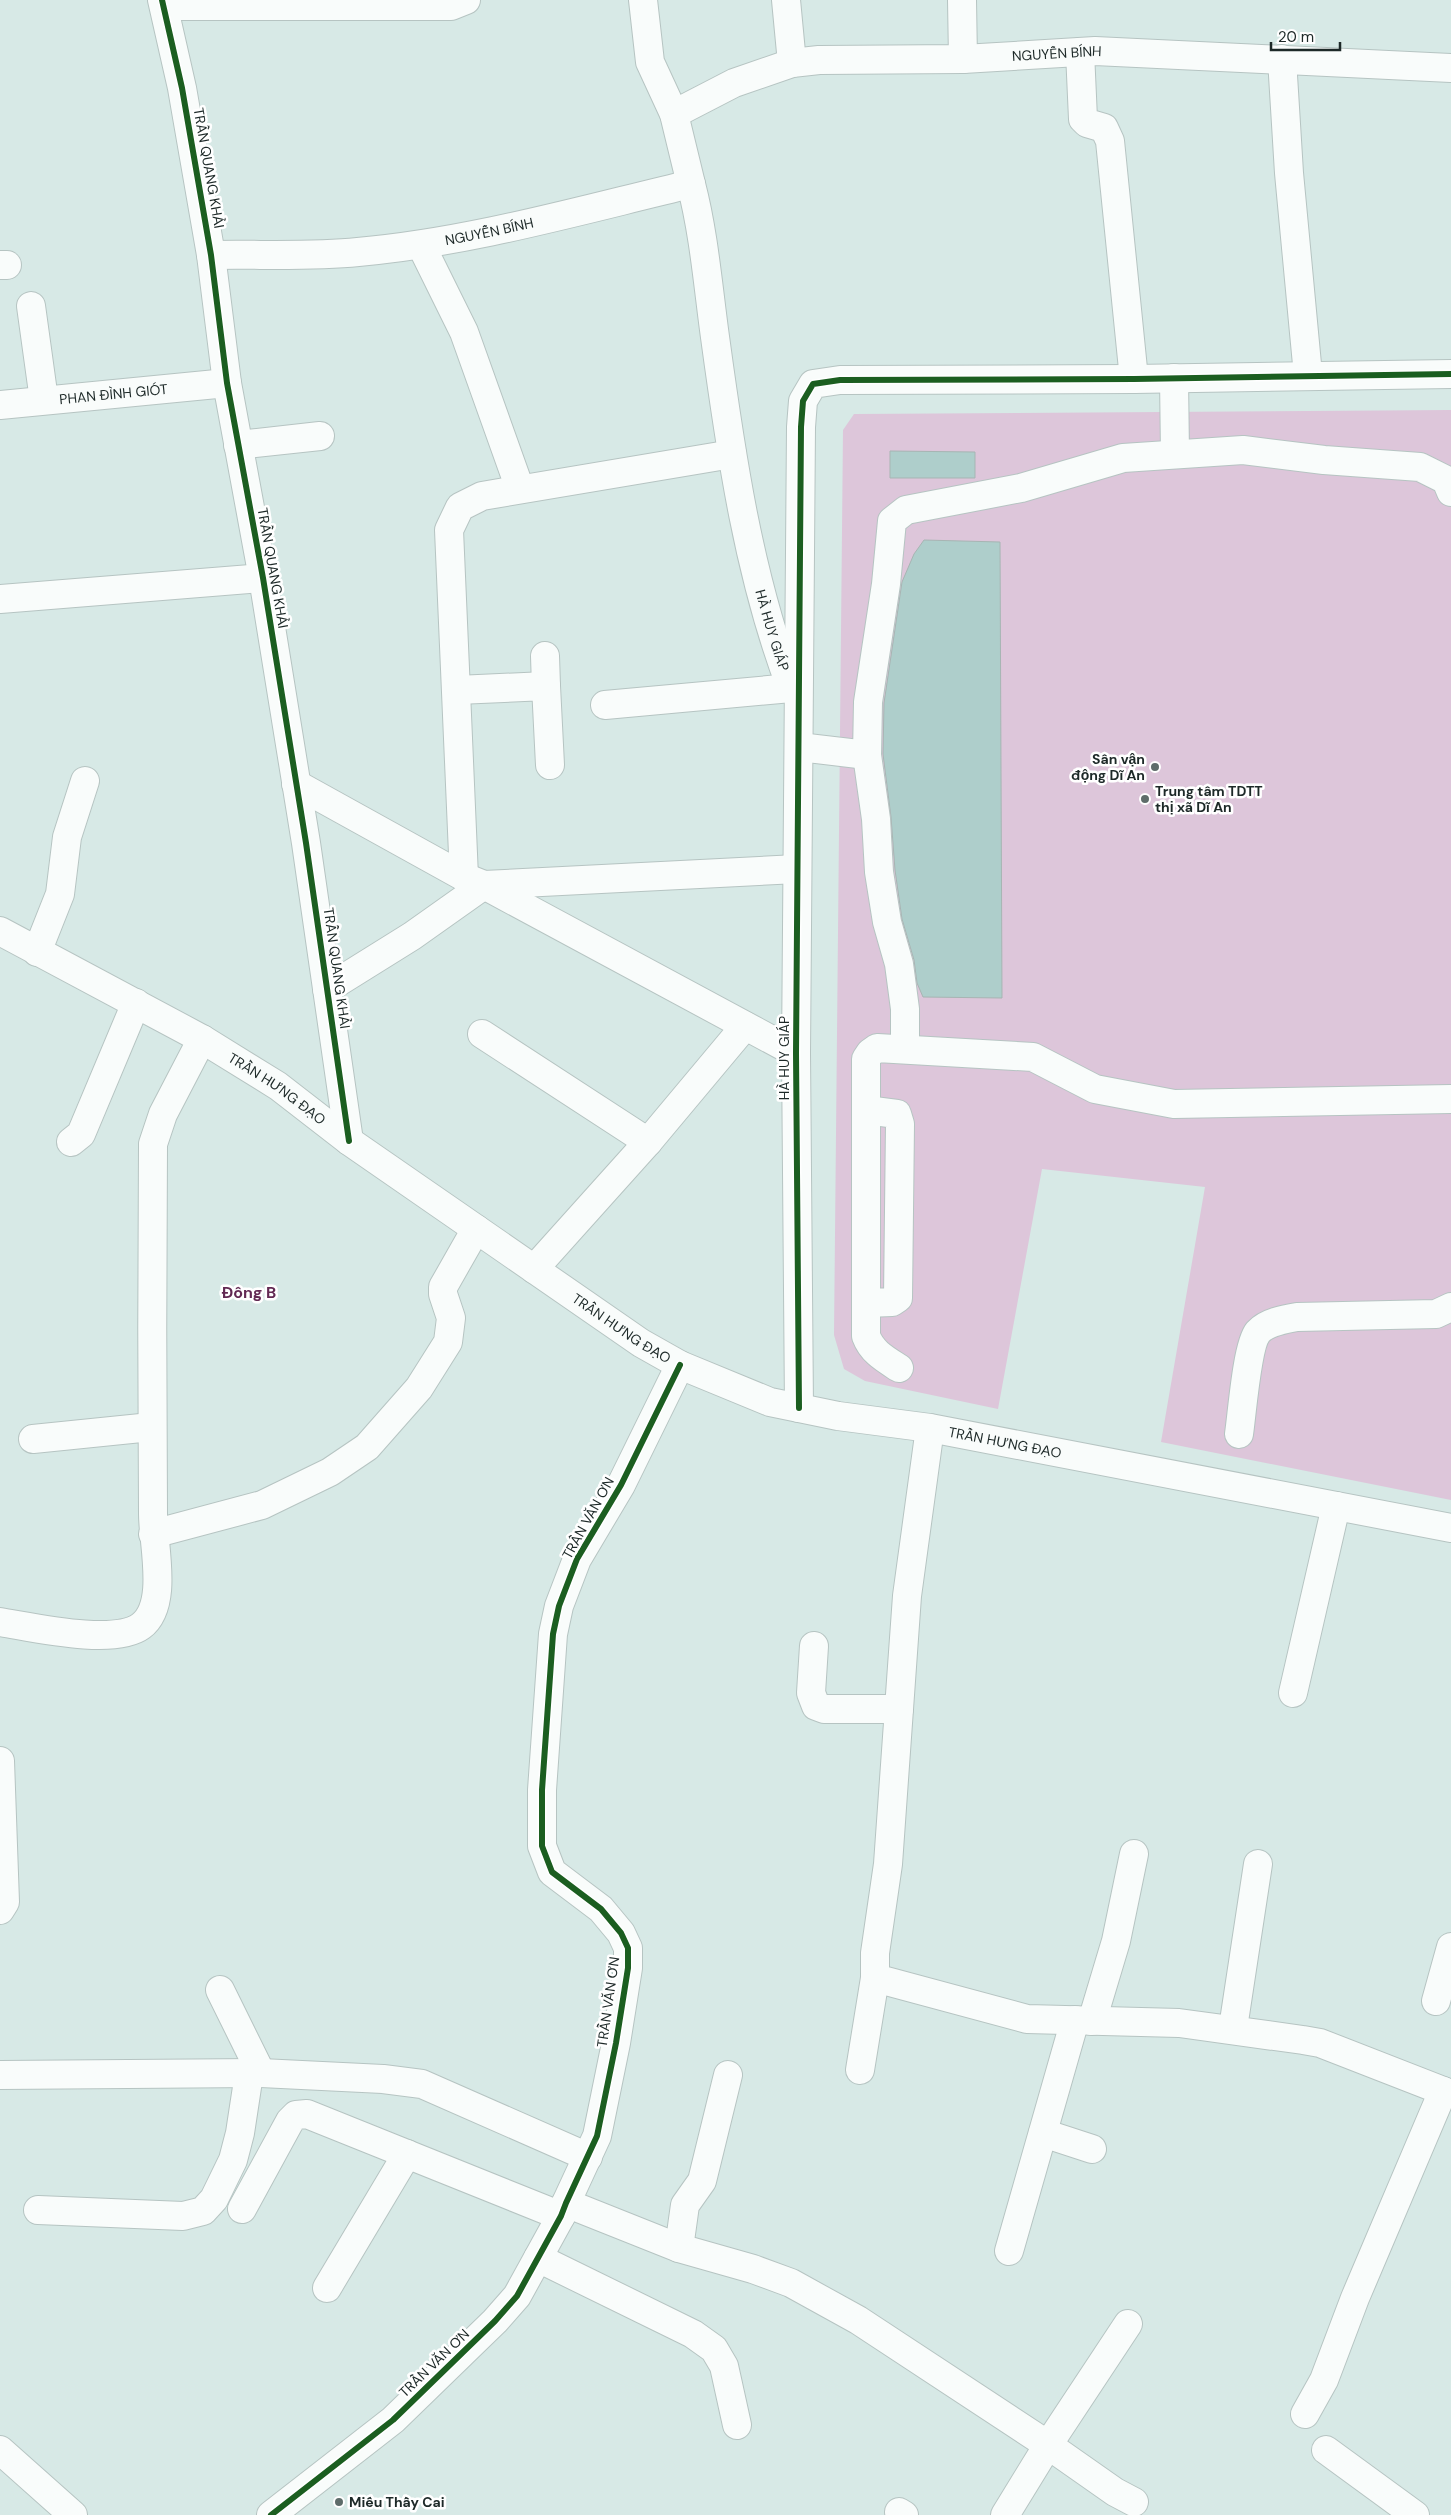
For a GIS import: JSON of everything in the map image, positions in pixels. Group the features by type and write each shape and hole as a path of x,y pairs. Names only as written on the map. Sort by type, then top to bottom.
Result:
{"street":[{"path":"163,3 450,6 466,0"},
{"path":"643,0 650,62 674,114 691,184"},
{"path":"786,0 792,63"},
{"path":"962,0 963,59"},
{"name":"TRẦN QUANG KHẢI","path":"163,3 182,88 211,255 227,383 263,578 296,784 349,1141"},
{"name":"NGUYỄN BÍNH","path":"674,114 734,83 792,63 819,60 963,59 1095,51 1451,68"},
{"path":"1080,52 1083,119 1087,124 1104,128 1110,141 1134,379"},
{"path":"1282,59 1288,173 1308,375"},
{"name":"NGUYỄN BÍNH","path":"211,255 356,253 422,245 499,230 691,184"},
{"name":"HÀ HUY GIÁP","path":"691,184 701,230 732,454 754,562 795,698 799,747 796,1053 799,1408"},
{"path":"422,245 464,332 520,490"},
{"path":"31,306 44,400"},
{"path":"605,705 795,698 801,427 803,402 813,384 840,380 1134,379 1451,374"},
{"path":"1174,378 1176,454"},
{"name":"PHAN ĐÌNH GIÓT","path":"0,405 227,383"},
{"path":"238,444 320,436"},
{"path":"905,1048 905,1009 899,964 887,922 867,755 868,702 886,584 892,521 906,510 1020,488 1123,458 1243,450 1324,460 1420,467 1446,480 1451,492"},
{"path":"474,881 457,690 449,530 460,507 482,496 732,454"},
{"path":"0,599 263,578"},
{"path":"545,656 550,765"},
{"path":"457,690 546,686"},
{"path":"799,747 867,755"},
{"path":"37,952 60,894 67,836 75,805 85,781"},
{"path":"296,784 796,1053"},
{"path":"327,989 412,936 474,881 797,869"},
{"name":"TRẦN HƯNG ĐẠO","path":"0,932 202,1039 278,1086 349,1141 641,1343 680,1365 770,1402 838,1416 930,1428 1451,1528"},
{"path":"71,1142 81,1134 136,1003"},
{"path":"534,1269 648,1142 745,1026"},
{"path":"482,1034 648,1142"},
{"path":"0,1622 81,1634 106,1635 140,1627 151,1616 158,1583 153,1534 151,1427 153,1144 163,1114 202,1039"},
{"path":"899,1368 878,1354 869,1345 866,1336 866,1059 870,1052 877,1048 905,1048 1033,1058 1095,1089 1174,1104 1451,1099"},
{"path":"153,1534 262,1505 330,1472 367,1447 419,1388 448,1342 451,1318 443,1294 444,1287 476,1229"},
{"path":"1238,1434 1252,1348 1258,1332 1277,1321 1298,1317 1436,1314 1451,1307"},
{"name":"TRẦN VĂN ƠN","path":"271,2515 393,2420 495,2321 517,2296 563,2209 597,2136 628,1968 628,1948 621,1933 601,1909 552,1872 542,1846 542,1790 553,1634 559,1606 578,1559 621,1485 680,1365"},
{"path":"32,1439 151,1427"},
{"path":"860,2070 875,1978 876,1945 888,1864 907,1596 930,1428"},
{"path":"1293,1693 1336,1506"},
{"path":"814,1646 811,1694 816,1706 824,1709 899,1709"},
{"path":"0,1761 5,1902 0,1910"},
{"path":"1009,2251 1043,2133 1083,2020 1116,1941 1134,1854"},
{"path":"1233,2028 1258,1864"},
{"path":"1436,2001 1451,1947"},
{"path":"875,1978 1027,2019 1179,2023 1233,2028 1320,2043 1447,2093 1355,2298 1324,2380 1305,2414"},
{"path":"38,2210 182,2216 203,2211 214,2199 233,2160 255,2074 220,1990"},
{"path":"0,2075 255,2074 383,2079 422,2084 588,2157"},
{"path":"679,2248 685,2205 702,2181 728,2074"},
{"path":"242,2209 290,2121 296,2115 307,2114 407,2154 563,2209 679,2248 753,2269 791,2283 858,2320 1048,2445 1115,2492 1134,2502"},
{"path":"1043,2133 1092,2149"},
{"path":"327,2288 407,2154"},
{"path":"538,2258 693,2334 714,2349 724,2366 737,2425"},
{"path":"1005,2515 1048,2445 1128,2324"},
{"path":"0,2450 74,2515"},
{"path":"1326,2450 1415,2515"}],"shaded area":[{"name":"Trung tâm TDTT thị xã Dĩ An","path":"1451,410 1451,1500 1161,1442 1205,1187 1042,1169 998,1409 865,1381 844,1369 834,1335 843,430 854,414"}],"building":[{"path":"890,451 975,452 975,478 890,478"},
{"path":"924,540 1000,542 1002,998 923,997 917,983 914,960 902,919 883,754 884,703 902,582 914,554"}],"cycle path":[{"path":"162,0 182,88 211,255 227,383 263,578 306,843 349,1141"},
{"path":"799,1408 796,1053 801,427 803,401 813,384 840,380 1134,379 1451,374"},
{"path":"271,2515 393,2420 495,2321 517,2296 561,2216 597,2136 616,2043 628,1968 628,1948 621,1933 601,1909 552,1872 542,1846 542,1790 553,1634 559,1606 577,1559 621,1485 680,1365"}],"place":[{"name":"Sân vận động Dĩ An","path":"1155,767"},
{"name":"Trung tâm TDTT thị xã Dĩ An","path":"1145,799"},
{"name":"Miếu Thầy Cai","path":"339,2502"}],"district":[{"name":"Đông B","path":"249,1292"}]}
